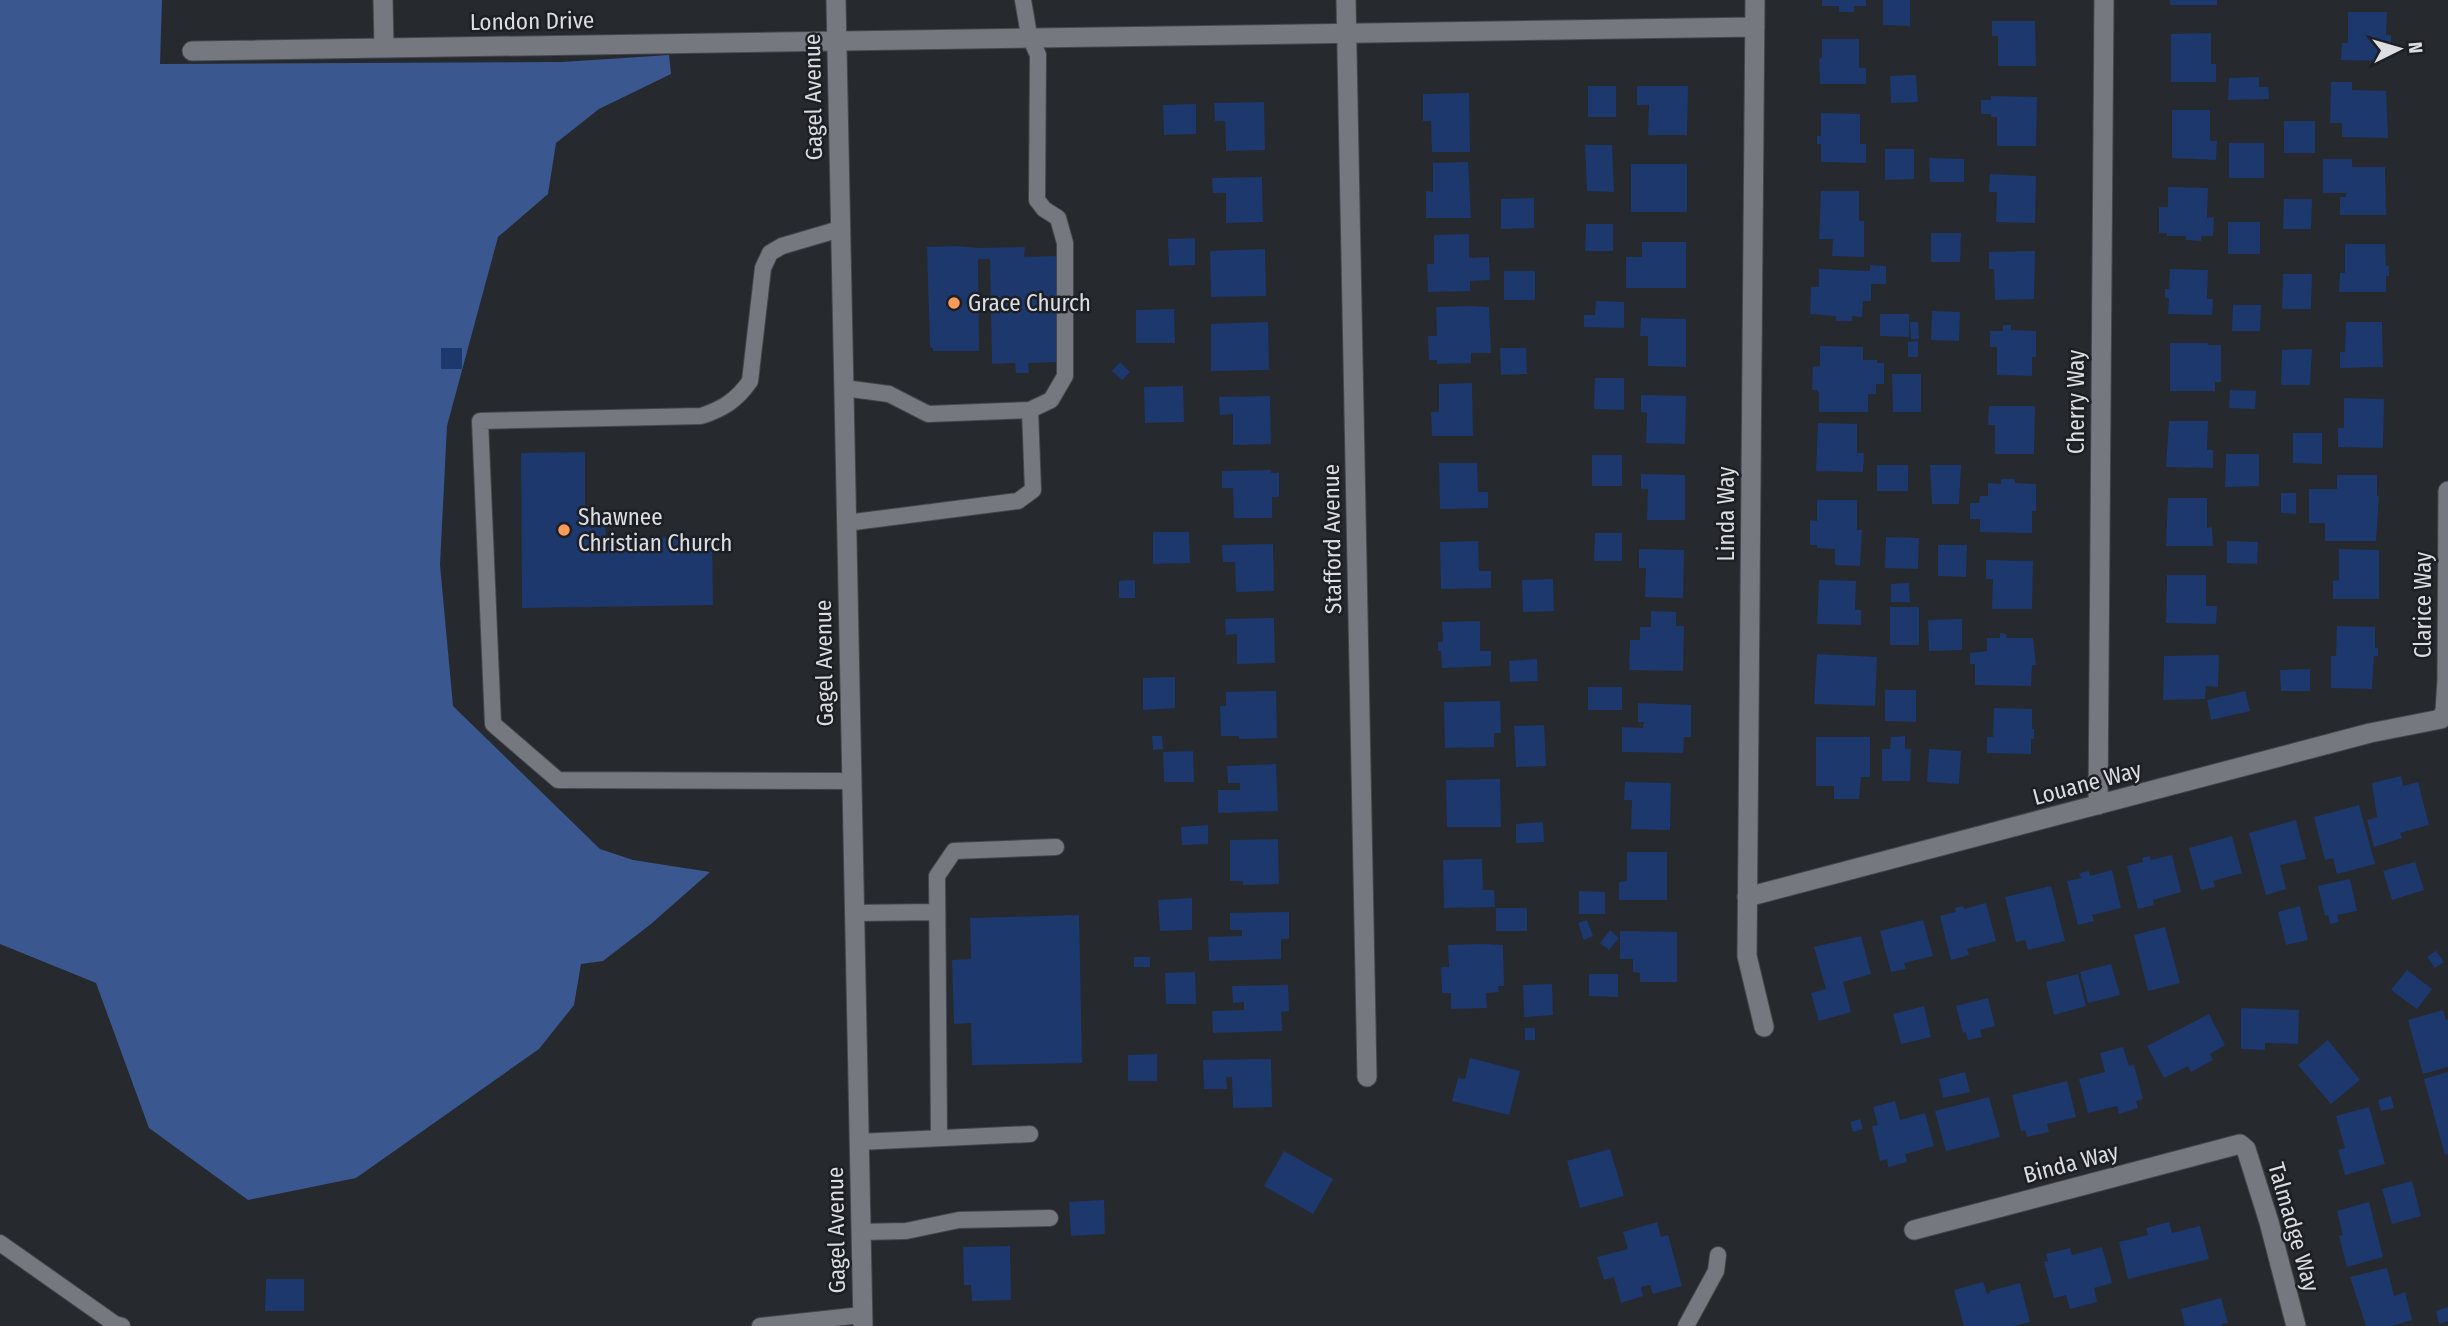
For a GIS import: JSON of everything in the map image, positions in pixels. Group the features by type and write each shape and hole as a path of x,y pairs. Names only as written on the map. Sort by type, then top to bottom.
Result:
{"street":[{"path":"383,0 384,47"},
{"name":"Gagel Avenue","path":"836,0 862,1321"},
{"name":"Stafford Avenue","path":"1346,0 1367,1077"},
{"name":"Linda Way","path":"1755,0 1747,956 1763,1027"},
{"name":"Cherry Way","path":"2098,805 2104,0"},
{"name":"London Drive","path":"192,51 837,41 1028,35 1755,27"},
{"name":"Clarice Way","path":"2441,719 2445,711 2446,681 2448,491"},
{"name":"Louane Way","path":"1747,897 2370,733 2441,719"},
{"name":"Binda Way","path":"1914,1230 2240,1144"},
{"name":"Talmadge Way","path":"2240,1144 2246,1149 2269,1222 2296,1326"}],"lane":[{"path":"844,388 890,394 928,414 1030,410 1051,400 1065,376 1065,243 1058,218 1044,209 1037,200 1038,55 1028,35 1023,0"},
{"path":"841,229 782,246 770,253 763,268 750,381 741,395 716,412 701,416 480,421 493,724 558,780 851,781"},
{"path":"846,523 1018,500 1033,490 1030,410"},
{"path":"939,1138 937,876 954,851 1056,847"},
{"path":"854,913 937,912"},
{"path":"859,1142 1030,1134"},
{"path":"860,1232 906,1231 960,1220 1050,1218"},
{"path":"0,1243 115,1324 122,1326"},
{"path":"1686,1326 1716,1271 1718,1255"},
{"path":"760,1326 862,1321"}],"shaded area":[{"path":"0,0 162,0 160,64 562,62 669,55 671,74 599,109 556,143 548,194 498,237 447,426 440,565 453,706 600,849 633,860 710,872 651,924 603,961 581,964 574,1005 539,1049 356,1178 248,1200 149,1128 96,983 0,944"}],"building":[{"path":"1822,0 1866,0 1866,6 1854,6 1854,12 1839,12 1839,6 1822,6"},
{"path":"1883,0 1910,0 1910,26 1883,25"},
{"path":"2170,0 2217,0 2217,5 2170,5"},
{"path":"2348,12 2387,12 2386,35 2391,35 2391,44 2387,44 2386,61 2341,60 2342,43 2348,43"},
{"path":"1992,21 2035,21 2036,66 1998,66 1998,36 1992,36"},
{"path":"2211,33 2211,64 2216,64 2216,82 2171,82 2171,34"},
{"path":"1822,39 1859,39 1859,68 1866,68 1866,84 1820,84 1819,59 1822,58"},
{"path":"1916,75 1918,102 1891,103 1890,76"},
{"path":"2259,77 2259,87 2268,87 2269,99 2228,100 2229,78"},
{"path":"2331,82 2352,82 2352,90 2386,91 2388,138 2342,137 2342,123 2330,123"},
{"path":"1588,86 1616,86 1616,117 1588,117"},
{"path":"1637,86 1688,86 1687,135 1648,135 1649,105 1637,105"},
{"path":"1469,93 1470,152 1432,152 1431,121 1423,121 1423,94"},
{"path":"1991,96 2037,97 2036,146 1997,146 1997,117 1981,114 1981,100 1991,100"},
{"path":"1264,102 1265,150 1226,151 1225,121 1215,121 1214,103"},
{"path":"1196,104 1196,134 1164,135 1163,105"},
{"path":"2172,110 2210,110 2210,141 2217,141 2216,160 2172,158"},
{"path":"1821,113 1860,114 1860,144 1866,144 1866,163 1821,162 1821,144 1817,144 1817,136 1821,136"},
{"path":"2284,121 2315,121 2315,153 2284,153"},
{"path":"2229,143 2264,143 2264,178 2229,178"},
{"path":"1585,145 1612,145 1614,192 1587,191"},
{"path":"1885,149 1914,149 1914,179 1885,180"},
{"path":"1929,158 1964,159 1964,182 1930,182"},
{"path":"2323,159 2352,159 2352,167 2385,167 2386,215 2340,215 2340,197 2346,197 2346,193 2323,193"},
{"path":"1468,162 1471,218 1426,218 1426,191 1433,192 1433,163"},
{"path":"1631,164 1687,164 1687,212 1631,212"},
{"path":"1990,174 2036,176 2035,223 1996,222 1997,192 1989,192"},
{"path":"1262,177 1263,222 1226,223 1226,193 1213,193 1212,178"},
{"path":"2168,187 2208,188 2207,218 2214,217 2213,236 2201,236 2201,241 2186,240 2186,236 2159,233 2159,207 2168,207"},
{"path":"1821,191 1859,191 1859,221 1864,221 1864,257 1832,256 1833,239 1819,239"},
{"path":"1534,198 1534,228 1501,229 1501,199"},
{"path":"2284,199 2312,199 2311,229 2283,229"},
{"path":"2228,222 2260,222 2260,254 2228,254"},
{"path":"1586,224 1613,224 1613,251 1585,251"},
{"path":"1931,233 1961,233 1960,262 1931,262"},
{"path":"1469,234 1469,258 1489,257 1490,280 1470,281 1470,291 1428,292 1427,264 1434,264 1434,235"},
{"path":"1195,238 1195,265 1169,266 1168,239"},
{"path":"1642,242 1686,242 1686,288 1626,288 1626,257 1642,257"},
{"path":"2345,244 2385,244 2386,266 2389,266 2386,292 2339,292 2340,273 2345,273"},
{"path":"927,247 1025,247 1024,257 1057,256 1059,362 1028,363 1029,373 1016,373 1015,363 992,364 990,259 978,259 979,351 933,351 930,347"},
{"path":"1265,249 1266,296 1211,297 1210,251"},
{"path":"2035,251 2034,299 1995,300 1994,269 1989,269 1989,252"},
{"path":"1870,265 1886,266 1886,284 1871,284 1871,301 1863,301 1862,317 1852,316 1852,321 1836,321 1836,316 1810,314 1811,287 1819,287 1819,269 1870,271"},
{"path":"2170,269 2208,270 2207,299 2213,299 2212,315 2168,314 2169,298 2165,298 2165,289 2169,289"},
{"path":"1504,271 1535,271 1535,300 1504,300"},
{"path":"2283,274 2312,274 2311,309 2282,309"},
{"path":"1596,301 1624,302 1624,328 1584,327 1584,315 1595,315"},
{"path":"2233,305 2261,305 2260,331 2232,331"},
{"path":"1436,307 1489,307 1491,353 1471,353 1471,363 1437,364 1437,360 1429,360 1428,336 1437,336"},
{"path":"1174,309 1175,343 1136,343 1136,310"},
{"path":"1932,311 1960,312 1959,341 1931,340"},
{"path":"1880,314 1909,314 1909,337 1880,336"},
{"path":"1641,318 1686,319 1686,367 1648,366 1648,336 1640,336"},
{"path":"1268,322 1269,370 1211,371 1211,324"},
{"path":"1910,322 1918,322 1919,339 1911,339"},
{"path":"2346,322 2382,322 2383,367 2340,368 2340,352 2345,352"},
{"path":"2003,325 2011,325 2011,330 2036,331 2036,357 2032,357 2032,376 1997,375 1997,347 1990,347 1990,331 2003,331"},
{"path":"1918,341 1918,357 1908,357 1908,342"},
{"path":"2170,343 2221,345 2221,382 2215,382 2215,391 2170,391"},
{"path":"1820,346 1863,347 1863,360 1884,363 1884,384 1876,384 1876,394 1868,394 1868,412 1819,412 1819,394 1817,390 1812,390 1813,367 1820,366"},
{"path":"441,348 462,348 462,369 441,369"},
{"path":"1500,348 1526,348 1527,374 1501,375"},
{"path":"2312,349 2310,385 2281,385 2282,350"},
{"path":"1120,362 1130,372 1122,380 1112,371"},
{"path":"1892,374 1921,374 1921,412 1893,412"},
{"path":"1595,378 1624,378 1624,410 1594,409"},
{"path":"1472,383 1473,436 1432,436 1431,412 1439,412 1439,384"},
{"path":"1183,386 1184,422 1145,423 1144,387"},
{"path":"2230,390 2256,391 2255,409 2229,408"},
{"path":"1641,395 1686,396 1685,444 1646,443 1647,413 1641,412"},
{"path":"1270,396 1271,444 1233,445 1233,414 1220,415 1219,397"},
{"path":"2344,398 2384,399 2383,448 2338,447 2338,428 2344,428"},
{"path":"1989,406 2035,406 2034,454 1995,454 1995,425 1988,425"},
{"path":"2169,421 2208,421 2207,450 2213,450 2213,468 2166,467"},
{"path":"1818,423 1857,424 1857,453 1864,453 1863,472 1816,471"},
{"path":"2293,433 2322,433 2322,464 2293,463"},
{"name":"Shawnee Christian Church","path":"585,452 585,524 605,524 606,538 712,537 713,605 522,608 521,453"},
{"path":"2226,454 2259,454 2259,486 2225,487"},
{"path":"1592,455 1622,455 1622,486 1592,486"},
{"path":"1439,463 1477,463 1478,492 1488,492 1488,508 1440,509"},
{"path":"1877,465 1908,465 1908,491 1877,491"},
{"path":"1930,465 1961,465 1959,504 1932,504"},
{"path":"1271,470 1271,473 1279,473 1279,497 1272,497 1272,518 1234,518 1233,488 1222,488 1222,471"},
{"path":"1641,474 1685,475 1685,520 1647,520 1648,489 1641,489"},
{"path":"2337,475 2377,475 2377,496 2379,495 2376,541 2325,541 2325,523 2309,523 2309,489 2337,489"},
{"path":"2001,479 2036,484 2036,511 2032,511 2032,533 1980,532 1980,519 1970,519 1970,503 1979,503 1980,496 1988,496 1988,483 2001,484"},
{"path":"2281,493 2296,493 2296,514 2281,513"},
{"path":"2168,498 2207,498 2207,528 2212,527 2213,546 2166,546"},
{"path":"1817,500 1857,500 1857,530 1862,530 1860,566 1835,565 1835,549 1810,545 1810,520 1817,521"},
{"path":"1153,532 1189,532 1190,563 1153,564"},
{"path":"1595,533 1622,533 1622,561 1594,561"},
{"path":"1886,537 1919,538 1918,569 1885,568"},
{"path":"1478,541 1479,571 1491,571 1491,588 1441,589 1440,542"},
{"path":"2227,541 2258,542 2257,564 2227,563"},
{"path":"1273,544 1274,591 1236,592 1235,562 1223,562 1222,545"},
{"path":"1938,545 1967,545 1966,577 1938,576"},
{"path":"1639,549 1684,550 1683,598 1645,597 1646,568 1639,568"},
{"path":"2339,549 2379,550 2379,599 2333,599 2333,581 2339,580"},
{"path":"1986,560 2033,561 2032,609 1992,609 1993,579 1986,579"},
{"path":"2167,575 2206,575 2206,606 2217,606 2216,624 2166,623"},
{"path":"1553,579 1554,611 1523,612 1522,580"},
{"path":"1135,580 1135,598 1119,598 1119,581"},
{"path":"1819,580 1856,581 1855,610 1861,610 1861,625 1817,624"},
{"path":"1909,583 1910,602 1891,602 1891,584"},
{"path":"1890,607 1919,607 1919,645 1890,645"},
{"path":"1651,611 1676,612 1676,626 1684,626 1683,671 1629,670 1630,640 1640,640 1640,627 1651,627"},
{"path":"1274,618 1275,663 1237,664 1237,634 1226,635 1225,619"},
{"path":"1962,619 1962,650 1929,651 1928,620"},
{"path":"1480,621 1480,651 1491,651 1491,666 1442,668 1438,642 1443,642 1442,622"},
{"path":"2337,626 2375,627 2375,648 2378,648 2378,656 2374,656 2372,689 2331,688 2331,656 2336,656"},
{"path":"2000,633 2006,634 2006,638 2033,638 2036,665 2032,665 2031,686 1975,685 1975,664 1970,664 1970,653 1987,651 1987,638 2000,638"},
{"path":"1817,654 1877,657 1875,706 1814,704"},
{"path":"2219,655 2218,687 2206,686 2205,699 2163,700 2164,656"},
{"path":"1537,659 1538,681 1510,682 1509,661"},
{"path":"2310,669 2310,691 2281,691 2280,670"},
{"path":"1175,677 1175,708 1143,710 1143,678"},
{"path":"1588,687 1622,687 1622,710 1588,710"},
{"path":"1885,690 1916,690 1916,722 1885,721"},
{"path":"1276,691 1277,738 1239,739 1239,736 1221,736 1220,706 1226,706 1226,692"},
{"path":"2245,691 2250,711 2211,720 2207,700"},
{"path":"1500,701 1501,733 1494,733 1494,747 1445,748 1444,702"},
{"path":"1638,703 1691,705 1691,737 1684,737 1683,753 1622,752 1622,727 1643,728 1644,722 1638,722"},
{"path":"1994,708 2032,709 2034,739 2031,739 2031,754 1987,753 1987,737 1993,737"},
{"path":"1544,725 1546,766 1516,767 1514,726"},
{"path":"1152,736 1162,736 1163,749 1153,750"},
{"path":"1905,736 1905,749 1911,749 1910,781 1882,781 1882,749 1890,749 1891,737"},
{"path":"1816,737 1870,737 1870,777 1861,777 1859,799 1834,799 1834,786 1816,786"},
{"path":"1929,749 1961,751 1959,784 1927,782"},
{"path":"1193,751 1194,782 1164,782 1163,752"},
{"path":"1276,764 1278,811 1218,813 1218,790 1240,790 1240,783 1228,783 1227,766"},
{"path":"2401,776 2403,786 2418,782 2429,825 2400,833 2402,838 2374,847 2367,820 2377,817 2372,783"},
{"path":"1500,779 1501,827 1447,827 1446,780"},
{"path":"1625,782 1671,783 1670,830 1631,829 1632,800 1624,800"},
{"path":"2359,805 2375,864 2337,874 2333,858 2325,860 2314,817"},
{"path":"2296,820 2306,859 2280,865 2286,889 2266,895 2249,833"},
{"path":"1543,822 1544,842 1516,843 1516,824"},
{"path":"1208,825 1208,844 1182,845 1181,827"},
{"path":"2232,836 2242,873 2213,881 2215,887 2201,890 2189,848"},
{"path":"1278,839 1279,884 1243,885 1243,881 1230,881 1230,840"},
{"path":"1627,852 1667,852 1667,900 1619,900 1619,882 1627,881"},
{"path":"2172,855 2181,892 2153,900 2154,905 2138,909 2127,866 2143,862 2142,858 2150,856 2151,860"},
{"path":"1482,859 1483,890 1494,890 1495,907 1444,908 1443,860"},
{"path":"2415,862 2424,890 2392,900 2383,871"},
{"path":"2112,870 2121,908 2092,915 2094,921 2078,925 2067,881 2081,878 2079,873 2089,871 2090,876"},
{"path":"2350,879 2357,911 2337,915 2339,922 2330,924 2328,915 2325,916 2318,886"},
{"path":"2051,886 2065,941 2028,950 2025,940 2016,942 2005,897"},
{"path":"1579,891 1605,892 1605,914 1579,914"},
{"path":"1192,898 1192,930 1160,931 1158,900"},
{"path":"1986,903 1996,941 1967,949 1969,955 1951,960 1940,916 1956,912 1955,908 1963,906 1964,909"},
{"path":"2300,906 2308,940 2286,945 2278,912"},
{"path":"1496,908 1527,908 1527,931 1496,931"},
{"path":"1289,912 1289,939 1281,939 1281,959 1209,961 1208,937 1242,936 1242,930 1230,930 1230,913"},
{"path":"1079,915 1082,1063 972,1065 971,1023 954,1024 952,960 971,959 970,918"},
{"path":"1587,920 1593,936 1584,940 1578,923"},
{"path":"1923,920 1933,956 1904,963 1906,969 1891,972 1880,931"},
{"path":"2165,927 2180,983 2148,991 2134,935"},
{"path":"1610,930 1619,938 1609,950 1600,943"},
{"path":"1620,931 1677,932 1677,982 1640,982 1640,973 1633,972 1633,959 1620,959"},
{"path":"1861,936 1871,974 1843,982 1851,1012 1819,1021 1811,993 1826,989 1814,947"},
{"path":"1448,945 1503,945 1504,986 1498,986 1499,992 1486,993 1487,1008 1451,1009 1451,993 1442,993 1441,967 1449,967"},
{"path":"2436,951 2444,962 2435,968 2427,957"},
{"path":"1134,957 1150,957 1150,967 1134,967"},
{"path":"2111,964 2120,995 2088,1003 2080,972"},
{"path":"2407,970 2432,989 2417,1009 2391,990"},
{"path":"1195,972 1196,1004 1166,1004 1165,973"},
{"path":"1589,974 1618,974 1618,997 1589,996"},
{"path":"2078,974 2086,1006 2054,1015 2046,982"},
{"path":"1552,984 1553,1015 1524,1017 1523,985"},
{"path":"1288,985 1289,1011 1281,1012 1282,1031 1213,1033 1212,1011 1244,1010 1244,1002 1233,1003 1232,986"},
{"path":"1988,998 1995,1026 1980,1030 1982,1037 1968,1040 1966,1032 1963,1033 1956,1006"},
{"path":"1924,1006 1931,1037 1901,1044 1893,1014"},
{"path":"2241,1008 2299,1010 2298,1044 2265,1043 2265,1050 2241,1049"},
{"path":"2443,1010 2446,1020 2448,1019 2448,1067 2423,1074 2408,1020"},
{"path":"2209,1014 2225,1045 2210,1054 2213,1060 2191,1072 2188,1066 2164,1078 2147,1046"},
{"path":"1525,1028 1535,1028 1535,1040 1525,1040"},
{"path":"2328,1040 2360,1080 2331,1104 2298,1065"},
{"path":"2123,1047 2129,1066 2134,1065 2143,1099 2136,1101 2138,1108 2119,1114 2117,1106 2088,1113 2079,1079 2105,1072 2100,1053"},
{"path":"1157,1054 1157,1081 1128,1081 1128,1055"},
{"path":"1470,1058 1520,1071 1509,1115 1452,1101 1458,1078 1465,1079"},
{"path":"1271,1059 1272,1107 1233,1108 1232,1077 1226,1077 1227,1089 1204,1089 1203,1060"},
{"path":"1965,1072 1970,1092 1943,1098 1939,1079"},
{"path":"2448,1072 2448,1154 2445,1155 2424,1079"},
{"path":"2067,1081 2076,1117 2047,1124 2049,1132 2027,1137 2025,1130 2021,1131 2012,1095"},
{"path":"2391,1096 2394,1108 2381,1111 2378,1100"},
{"path":"1989,1097 2000,1137 1946,1151 1935,1111"},
{"path":"1895,1101 1900,1120 1925,1113 1934,1146 1905,1154 1907,1162 1888,1167 1887,1159 1880,1161 1872,1126 1878,1125 1873,1107"},
{"path":"2369,1107 2385,1164 2345,1175 2338,1150 2345,1148 2336,1116"},
{"path":"1860,1119 1863,1129 1853,1132 1850,1122"},
{"path":"1610,1149 1624,1196 1580,1208 1567,1161"},
{"path":"1284,1151 1333,1179 1313,1214 1264,1186"},
{"path":"2412,1181 2421,1216 2392,1224 2382,1189"},
{"path":"1104,1200 1105,1234 1071,1236 1069,1202"},
{"path":"2369,1202 2383,1257 2347,1267 2339,1236 2343,1235 2337,1211"},
{"path":"1657,1222 1661,1237 1668,1235 1682,1286 1653,1294 1650,1285 1641,1287 1643,1296 1621,1303 1614,1277 1604,1280 1597,1257 1628,1249 1623,1232"},
{"path":"2169,1222 2172,1233 2200,1226 2209,1259 2128,1279 2119,1242 2148,1235 2146,1228"},
{"path":"1010,1246 1011,1300 972,1301 971,1285 964,1285 963,1247"},
{"path":"2102,1247 2112,1283 2094,1288 2097,1302 2070,1309 2066,1295 2054,1298 2044,1262 2048,1261 2046,1254 2070,1248 2072,1255"},
{"path":"2387,1268 2394,1296 2405,1292 2412,1320 2391,1326 2366,1326 2350,1277"},
{"path":"266,1279 304,1279 304,1311 265,1311"},
{"path":"1983,1282 1987,1294 2020,1283 2030,1322 2014,1326 1964,1326 1954,1290"},
{"path":"2221,1298 2228,1323 2221,1324 2222,1326 2185,1326 2181,1309"},
{"path":"2448,1307 2448,1321 2439,1324 2436,1311"}],"place":[{"name":"Grace Church","path":"954,303"},
{"name":"Shawnee Christian Church","path":"564,530"}]}
